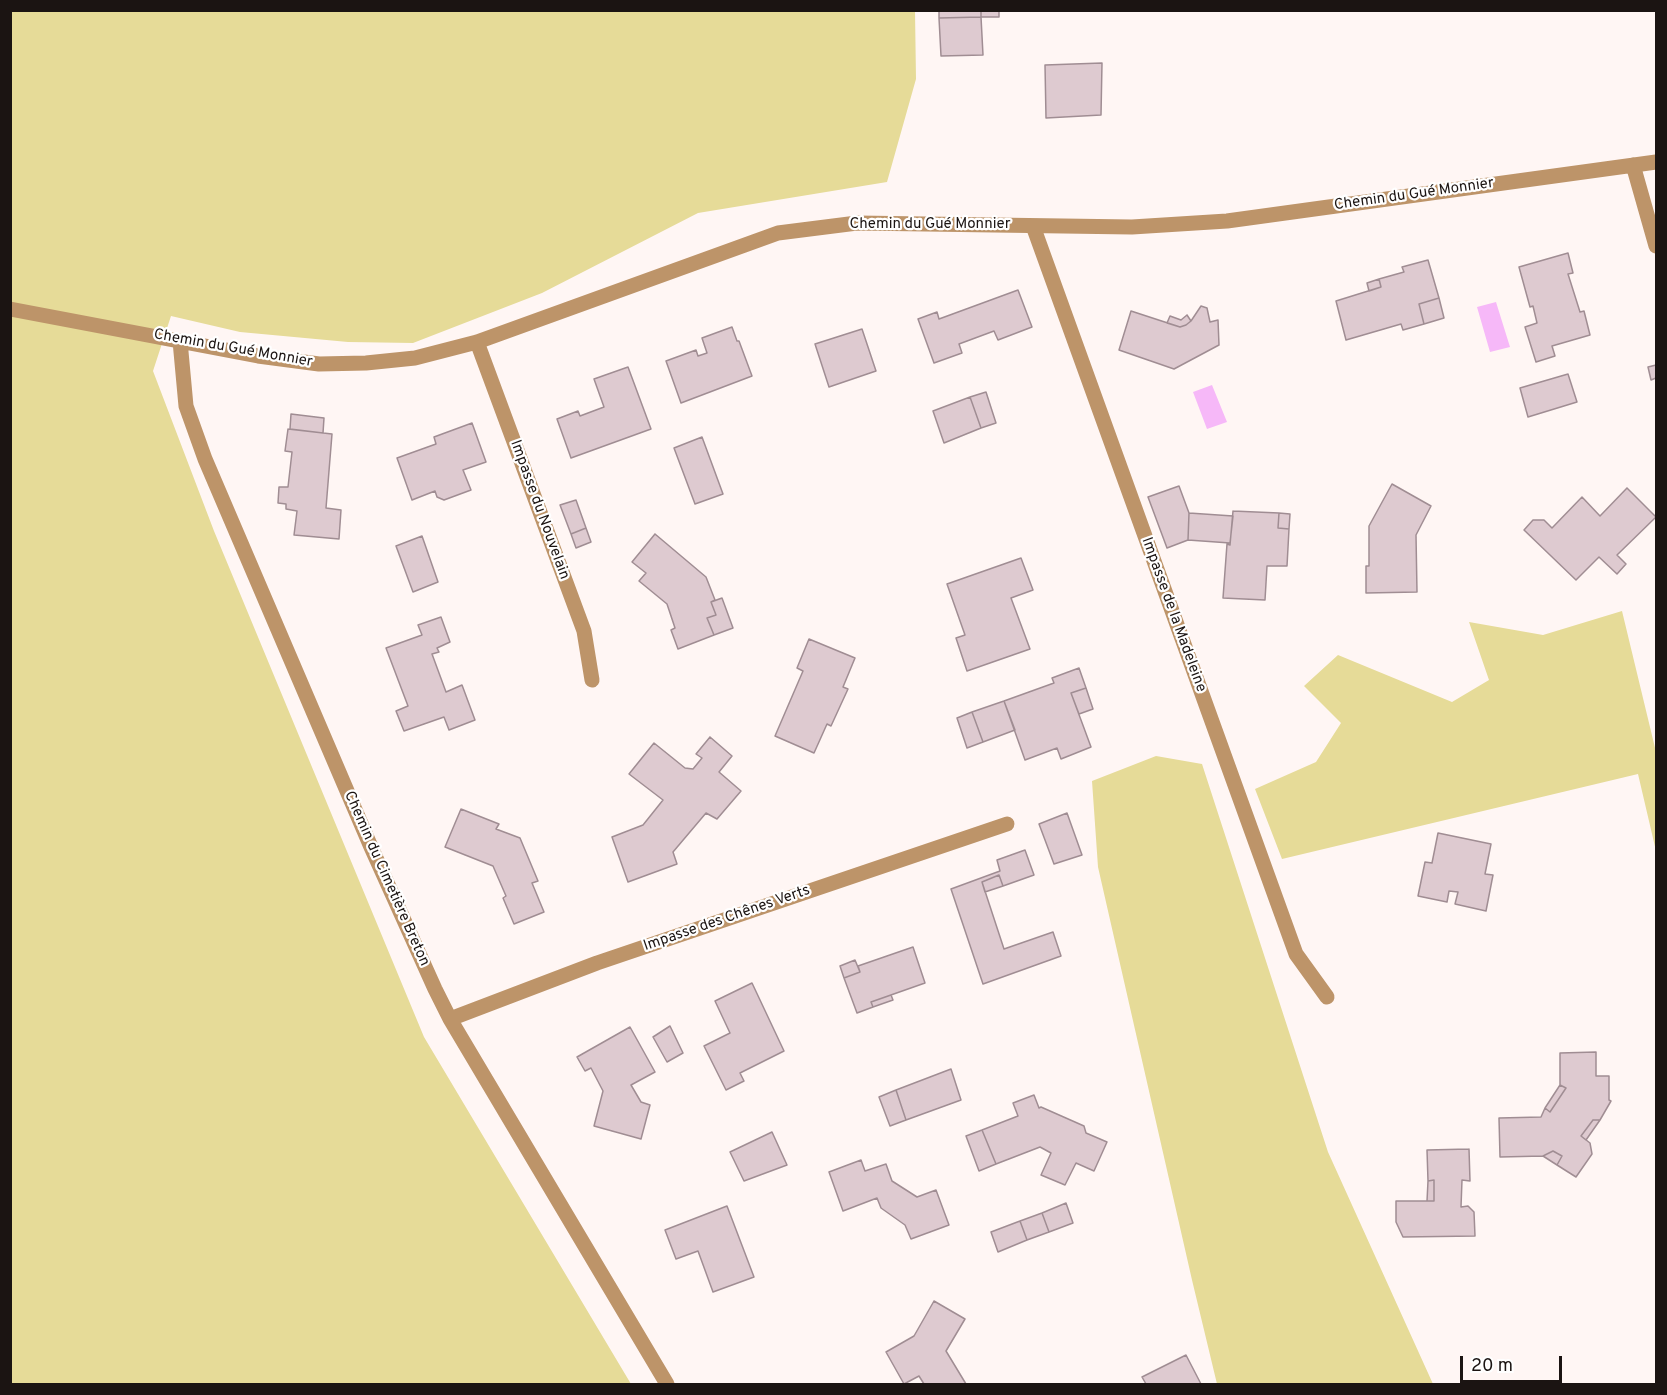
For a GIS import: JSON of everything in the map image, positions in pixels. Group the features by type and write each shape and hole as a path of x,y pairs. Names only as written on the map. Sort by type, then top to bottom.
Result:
{"street":[{"name":"Chemin du Gué Monnier","path":"10,309 258,356 319,364 366,363 415,358 477,342 778,233 857,223 1132,227 1227,221 1656,162"},
{"path":"1633,165 1656,246"},
{"name":"Impasse de la Madeleine","path":"1033,226 1296,954 1327,997"},
{"name":"Chemin du Cimetière Breton","path":"180,341 186,406 205,459 371,847 435,989 450,1019 667,1384"},
{"name":"Impasse du Nouvelain","path":"477,342 584,631 592,680"},
{"name":"Impasse des Chênes Verts","path":"450,1019 597,963 1006,824"}],"shaded area":[{"path":"10,11 915,11 916,79 887,182 698,213 542,293 413,343 348,342 240,332 171,316 153,371 214,531 424,1037 631,1384 11,1384"},
{"path":"1496,302 1510,347 1490,352 1477,307"},
{"path":"1212,385 1227,422 1207,429 1193,392"},
{"path":"1622,611 1656,752 1656,851 1638,774 1282,859 1255,789 1316,762 1341,723 1304,686 1338,655 1452,702 1489,680 1469,622 1543,635"},
{"path":"1156,756 1202,764 1328,1152 1433,1384 1217,1384 1098,867 1092,781"}],"building":[{"path":"939,10 981,10 981,17 939,18"},
{"path":"981,10 999,10 999,17 981,17"},
{"path":"981,17 983,55 941,56 939,18"},
{"path":"1102,63 1101,115 1046,118 1045,65"},
{"path":"1568,253 1573,273 1568,274 1580,312 1584,311 1590,335 1552,346 1555,356 1536,362 1525,327 1537,323 1519,267"},
{"path":"1428,260 1439,298 1419,304 1424,324 1403,330 1401,324 1346,340 1336,301 1381,287 1379,279 1404,272 1402,267"},
{"path":"1379,279 1381,287 1369,291 1367,283"},
{"path":"1018,290 1032,327 998,340 994,331 959,344 962,353 934,363 918,319 937,312 939,319"},
{"path":"1439,298 1444,318 1424,324 1419,304"},
{"path":"1201,306 1207,308 1210,322 1218,320 1219,345 1174,369 1119,350 1131,311 1180,327 1191,321"},
{"path":"1187,315 1191,321 1186,325 1180,327 1167,323 1170,316 1181,320"},
{"path":"732,327 752,376 681,403 666,361 696,350 698,356 707,353 702,338"},
{"path":"862,329 876,371 829,387 815,344"},
{"path":"1656,365 1656,378 1651,380 1648,367"},
{"path":"628,367 651,429 571,458 557,419 578,411 580,416 604,407 594,379"},
{"path":"1568,374 1577,402 1528,417 1520,388"},
{"path":"986,392 996,423 981,428 970,397"},
{"path":"970,397 981,428 944,443 933,411"},
{"path":"291,414 324,418 323,433 290,429"},
{"path":"472,423 486,462 463,470 471,490 444,500 437,497 435,491 412,500 397,458 436,444 434,437"},
{"path":"288,429 332,434 326,508 341,510 339,539 294,535 297,511 286,509 286,504 278,503 279,487 288,487 292,452 285,451"},
{"path":"702,437 723,494 695,504 674,448"},
{"path":"1392,484 1431,506 1416,535 1417,592 1366,593 1369,526"},
{"path":"1179,486 1189,513 1188,540 1167,548 1148,497"},
{"path":"1627,488 1656,517 1617,555 1626,564 1617,574 1599,557 1576,580 1524,530 1533,520 1544,520 1552,528 1582,497 1600,516"},
{"path":"576,500 586,528 571,534 560,505"},
{"path":"1233,511 1279,513 1278,528 1289,529 1287,566 1267,566 1265,600 1223,598 1227,544 1230,545"},
{"path":"1189,513 1233,516 1230,543 1188,540"},
{"path":"1279,513 1290,514 1289,529 1278,528"},
{"path":"586,528 591,542 576,548 571,534"},
{"path":"655,534 706,577 715,600 711,602 716,615 707,618 714,635 678,649 671,630 675,628 667,604 639,581 646,573 632,562"},
{"path":"422,536 438,582 413,592 396,546"},
{"path":"1021,558 1033,590 1011,598 1030,649 967,671 956,638 965,635 947,584"},
{"path":"722,598 733,628 714,635 707,618 716,615 711,602"},
{"path":"441,617 450,642 437,648 439,652 432,654 446,692 462,685 475,720 449,730 444,717 404,731 396,711 408,706 386,648 422,635 418,625"},
{"path":"809,639 855,658 843,687 848,689 831,726 827,724 814,753 775,736 803,671 797,668"},
{"path":"1079,668 1086,688 1071,693 1091,747 1061,759 1057,748 1025,760 1004,701 1054,683 1052,678"},
{"path":"1086,688 1093,709 1079,714 1071,693"},
{"path":"1004,701 1015,730 983,742 972,712"},
{"path":"972,712 983,742 967,748 957,718"},
{"path":"710,737 732,756 719,772 741,791 717,819 706,813 673,852 677,864 628,882 612,837 643,825 663,800 629,774 654,743 685,768 693,769 702,758 696,754"},
{"path":"461,809 499,824 496,829 520,838 538,881 532,883 544,912 514,924 503,898 506,896 493,866 445,847"},
{"path":"1067,813 1082,855 1054,864 1039,824"},
{"path":"1438,833 1491,844 1485,874 1493,875 1486,911 1455,904 1458,892 1449,891 1447,902 1418,896 1425,862 1432,863"},
{"path":"1025,850 1034,875 1003,886 999,875 982,882 1004,949 1053,932 1061,956 983,984 951,889 1000,871 997,860"},
{"path":"999,875 1003,886 985,892 982,882"},
{"path":"913,947 925,983 871,1002 873,1007 857,1013 844,978 860,972 858,966"},
{"path":"855,960 860,972 844,978 840,966"},
{"path":"752,983 784,1051 740,1073 744,1081 726,1090 704,1046 730,1033 715,1001"},
{"path":"891,995 893,1000 873,1007 871,1002"},
{"path":"670,1026 683,1053 667,1062 653,1037"},
{"path":"630,1027 655,1072 631,1085 641,1102 650,1105 641,1139 594,1126 603,1091 591,1068 585,1071 577,1057"},
{"path":"1596,1052 1596,1076 1609,1076 1609,1100 1611,1101 1600,1120 1593,1120 1581,1136 1590,1143 1592,1154 1576,1177 1557,1165 1562,1156 1553,1151 1543,1156 1500,1157 1499,1118 1541,1117 1545,1108 1550,1112 1566,1088 1560,1085 1560,1053"},
{"path":"951,1069 961,1100 906,1120 896,1090"},
{"path":"1560,1085 1566,1088 1550,1112 1545,1108"},
{"path":"896,1090 906,1120 890,1126 879,1097"},
{"path":"1034,1095 1039,1108 1084,1126 1086,1133 1107,1142 1094,1171 1076,1163 1065,1185 1041,1175 1051,1153 1040,1147 996,1164 982,1130 1018,1116 1013,1103"},
{"path":"1593,1120 1600,1120 1586,1140 1581,1136"},
{"path":"982,1130 996,1164 979,1171 966,1136"},
{"path":"772,1132 787,1165 744,1181 730,1152"},
{"path":"1469,1149 1470,1181 1462,1180 1461,1207 1468,1206 1474,1212 1475,1236 1403,1237 1396,1222 1396,1201 1434,1201 1434,1180 1428,1181 1427,1150"},
{"path":"1553,1151 1562,1156 1557,1165 1543,1156"},
{"path":"861,1160 865,1171 886,1164 892,1181 917,1197 936,1190 949,1225 911,1239 905,1225 881,1208 877,1198 843,1211 829,1172"},
{"path":"1434,1180 1434,1201 1427,1201 1428,1181"},
{"path":"1066,1203 1073,1223 1049,1232 1042,1213"},
{"path":"727,1206 754,1277 713,1292 698,1251 676,1259 665,1230"},
{"path":"1042,1213 1049,1232 1027,1240 1020,1221"},
{"path":"1020,1221 1027,1240 998,1252 991,1232"},
{"path":"934,1301 965,1319 946,1351 966,1384 924,1384 919,1376 904,1384 886,1352 914,1336"},
{"path":"1186,1355 1201,1384 1146,1384 1142,1377"}]}
